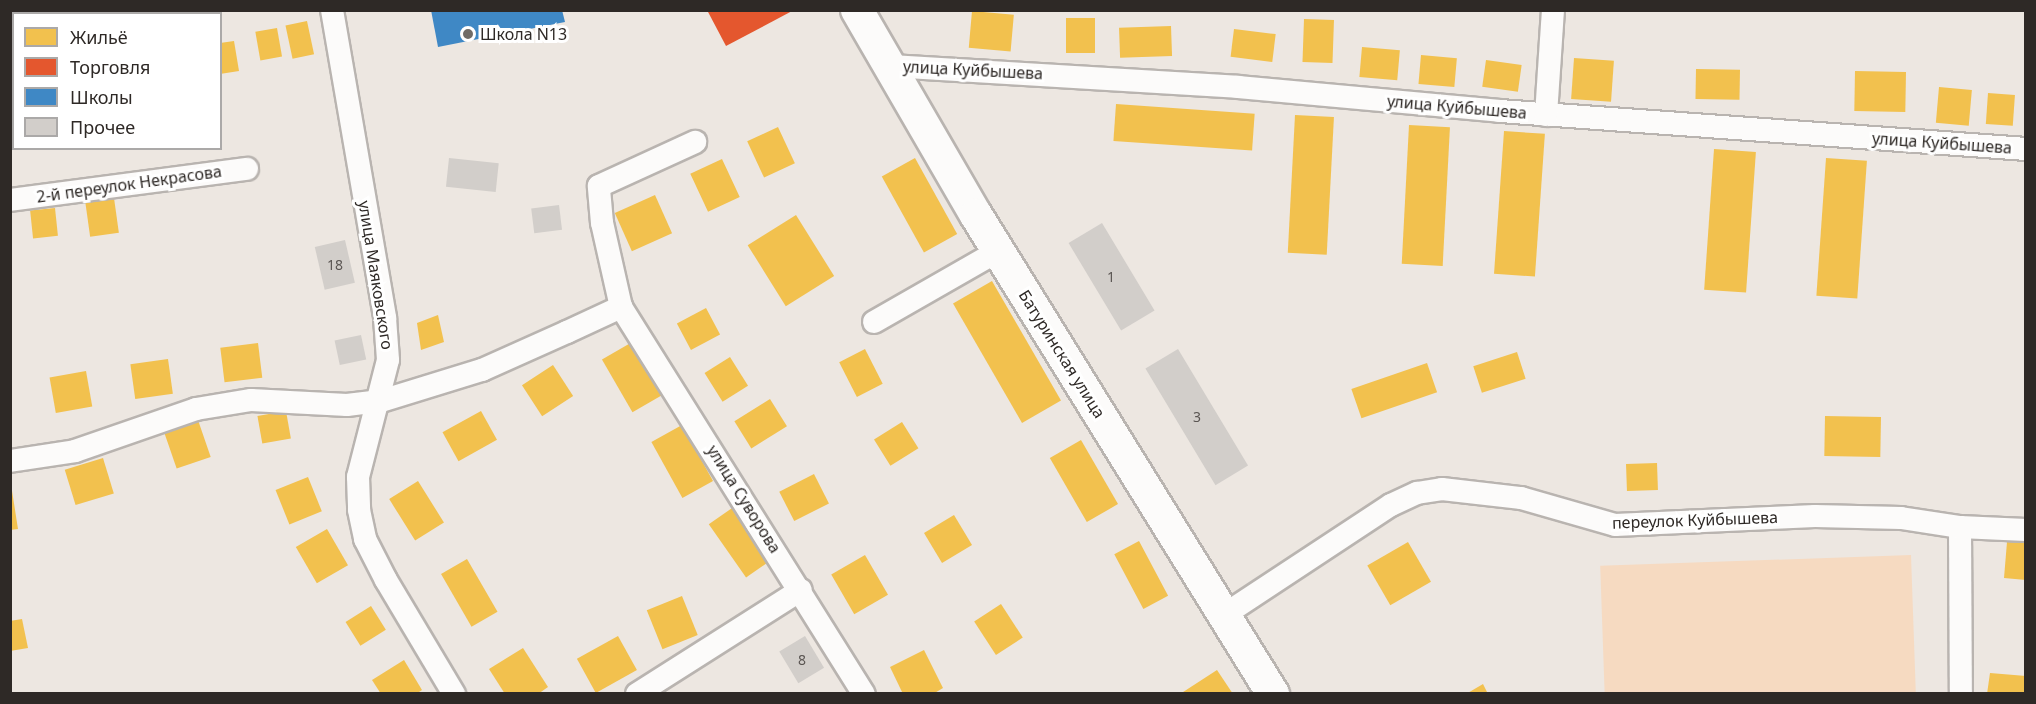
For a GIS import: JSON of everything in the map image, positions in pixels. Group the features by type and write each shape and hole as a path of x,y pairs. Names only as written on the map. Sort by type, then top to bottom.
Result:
{"main road":[{"name":"Батуринская улица","path":"857,10 998,251 1273,693"}],"street":[{"name":"улица Маяковского","path":"332,10 385,318 388,360 381,401 366,438 358,477 365,539 454,693"},
{"path":"1546,115 1553,10"},
{"name":"улица Куйбышева","path":"889,66 1238,87 1546,115 2025,149"},
{"name":"улица Суворова","path":"694,142 599,186 602,223 621,307 864,693"},
{"name":"2-й переулок Некрасова","path":"10,200 247,168"},
{"path":"874,322 998,251"},
{"path":"10,461 75,452 196,409 240,402 297,400 347,405 381,401 482,370 621,307"},
{"name":"переулок Куйбышева","path":"1224,615 1391,505 1417,493 1442,489 1521,498 1615,525 1815,516 1901,518 1960,527 2025,530"},
{"path":"1960,527 1961,693"},
{"path":"637,693 801,590"}],"shaded area":[{"path":"1911,555 1916,693 1605,694 1600,566"}],"building: Жильё":[{"path":"972,11 1014,15 1011,52 969,48"},
{"path":"1066,18 1095,18 1095,53 1066,53"},
{"path":"1304,19 1334,20 1332,63 1302,62"},
{"path":"307,21 314,54 293,59 285,26"},
{"path":"1171,26 1172,56 1120,58 1119,28"},
{"path":"277,28 282,57 260,60 255,32"},
{"path":"1234,29 1276,34 1272,62 1231,57"},
{"path":"234,41 239,71 222,74 222,43"},
{"path":"1362,47 1400,50 1397,80 1359,77"},
{"path":"1421,55 1457,58 1454,87 1418,84"},
{"path":"1574,58 1614,61 1611,102 1571,99"},
{"path":"1486,60 1522,65 1518,92 1482,87"},
{"path":"1696,69 1740,70 1739,100 1695,99"},
{"path":"1855,71 1906,72 1905,112 1854,111"},
{"path":"1939,87 1972,90 1969,126 1936,123"},
{"path":"1988,93 2015,95 2013,126 1986,124"},
{"path":"1116,104 1255,114 1252,151 1113,141"},
{"path":"1295,115 1334,117 1327,255 1288,253"},
{"path":"1409,125 1450,127 1443,266 1402,264"},
{"path":"778,127 795,163 764,178 747,141"},
{"path":"1504,131 1545,134 1535,277 1494,274"},
{"path":"1714,149 1756,152 1746,293 1704,290"},
{"path":"915,158 957,234 924,253 882,176"},
{"path":"1826,158 1867,161 1857,299 1816,296"},
{"path":"722,159 740,197 708,212 690,174"},
{"path":"655,195 672,233 632,251 615,213"},
{"path":"114,198 119,233 90,237 85,202"},
{"path":"55,208 58,236 33,238 30,211"},
{"path":"796,215 834,276 786,306 748,245"},
{"path":"992,281 1061,401 1022,423 953,304"},
{"path":"706,308 720,334 691,350 677,323"},
{"path":"438,315 444,342 421,350 417,323"},
{"path":"634,341 664,394 632,412 602,360"},
{"path":"258,343 262,378 225,382 220,348"},
{"path":"865,349 883,384 857,397 839,362"},
{"path":"1517,352 1526,379 1482,393 1473,366"},
{"path":"730,357 748,386 723,402 705,373"},
{"path":"168,359 173,394 135,399 130,364"},
{"path":"1427,363 1437,392 1361,418 1351,389"},
{"path":"553,365 573,396 542,416 522,385"},
{"path":"86,371 92,406 56,413 50,377"},
{"path":"770,399 787,426 751,448 734,421"},
{"path":"286,411 291,439 262,444 257,416"},
{"path":"481,411 497,440 459,461 443,432"},
{"path":"1825,416 1881,417 1880,457 1824,456"},
{"path":"198,420 211,457 177,469 164,432"},
{"path":"902,422 918,448 890,466 874,439"},
{"path":"682,425 713,481 682,498 651,442"},
{"path":"1081,440 1118,504 1087,522 1050,458"},
{"path":"103,458 114,493 76,505 65,470"},
{"path":"1657,463 1658,490 1627,491 1626,464"},
{"path":"814,474 829,503 794,521 779,492"},
{"path":"308,477 322,511 289,524 276,490"},
{"path":"10,478 18,529 10,530"},
{"path":"418,481 444,523 415,541 389,499"},
{"path":"735,506 772,559 746,578 709,524"},
{"path":"954,515 972,545 942,563 924,533"},
{"path":"327,529 348,565 317,583 296,547"},
{"path":"1139,541 1168,596 1143,609 1114,554"},
{"path":"1408,542 1431,582 1390,605 1367,566"},
{"path":"2007,542 2026,543 2026,580 2004,578"},
{"path":"865,555 888,595 854,614 831,574"},
{"path":"467,559 498,612 472,627 441,574"},
{"path":"682,596 698,635 663,649 647,610"},
{"path":"1001,604 1023,638 996,655 974,621"},
{"path":"371,606 386,630 360,646 346,622"},
{"path":"22,619 28,648 10,651 10,621"},
{"path":"618,636 637,670 596,693 577,659"},
{"path":"523,648 548,687 538,694 505,694 489,669"},
{"path":"924,650 943,688 933,694 903,694 890,667"},
{"path":"404,660 422,690 416,694 381,694 372,680"},
{"path":"1217,670 1233,694 1180,694"},
{"path":"1990,673 2026,676 2024,694 1987,694"},
{"path":"1483,684 1488,694 1466,694"}],"building: Торговля":[{"path":"707,10 794,10 726,46"}],"building: Школы":[{"name":"Школа N13","path":"431,10 562,10 565,22 438,47"}],"building: Прочее":[{"path":"449,158 499,163 496,192 446,187"},
{"path":"559,205 562,230 534,233 531,208"},
{"path":"1102,223 1155,310 1121,331 1069,243"},
{"path":"345,240 355,283 325,290 315,247"},
{"path":"361,335 366,359 340,365 335,341"},
{"path":"1178,349 1248,466 1215,485 1145,369"},
{"path":"805,636 824,668 798,683 779,651"}],"place":[{"name":"Школа N13","path":"468,34"}]}
